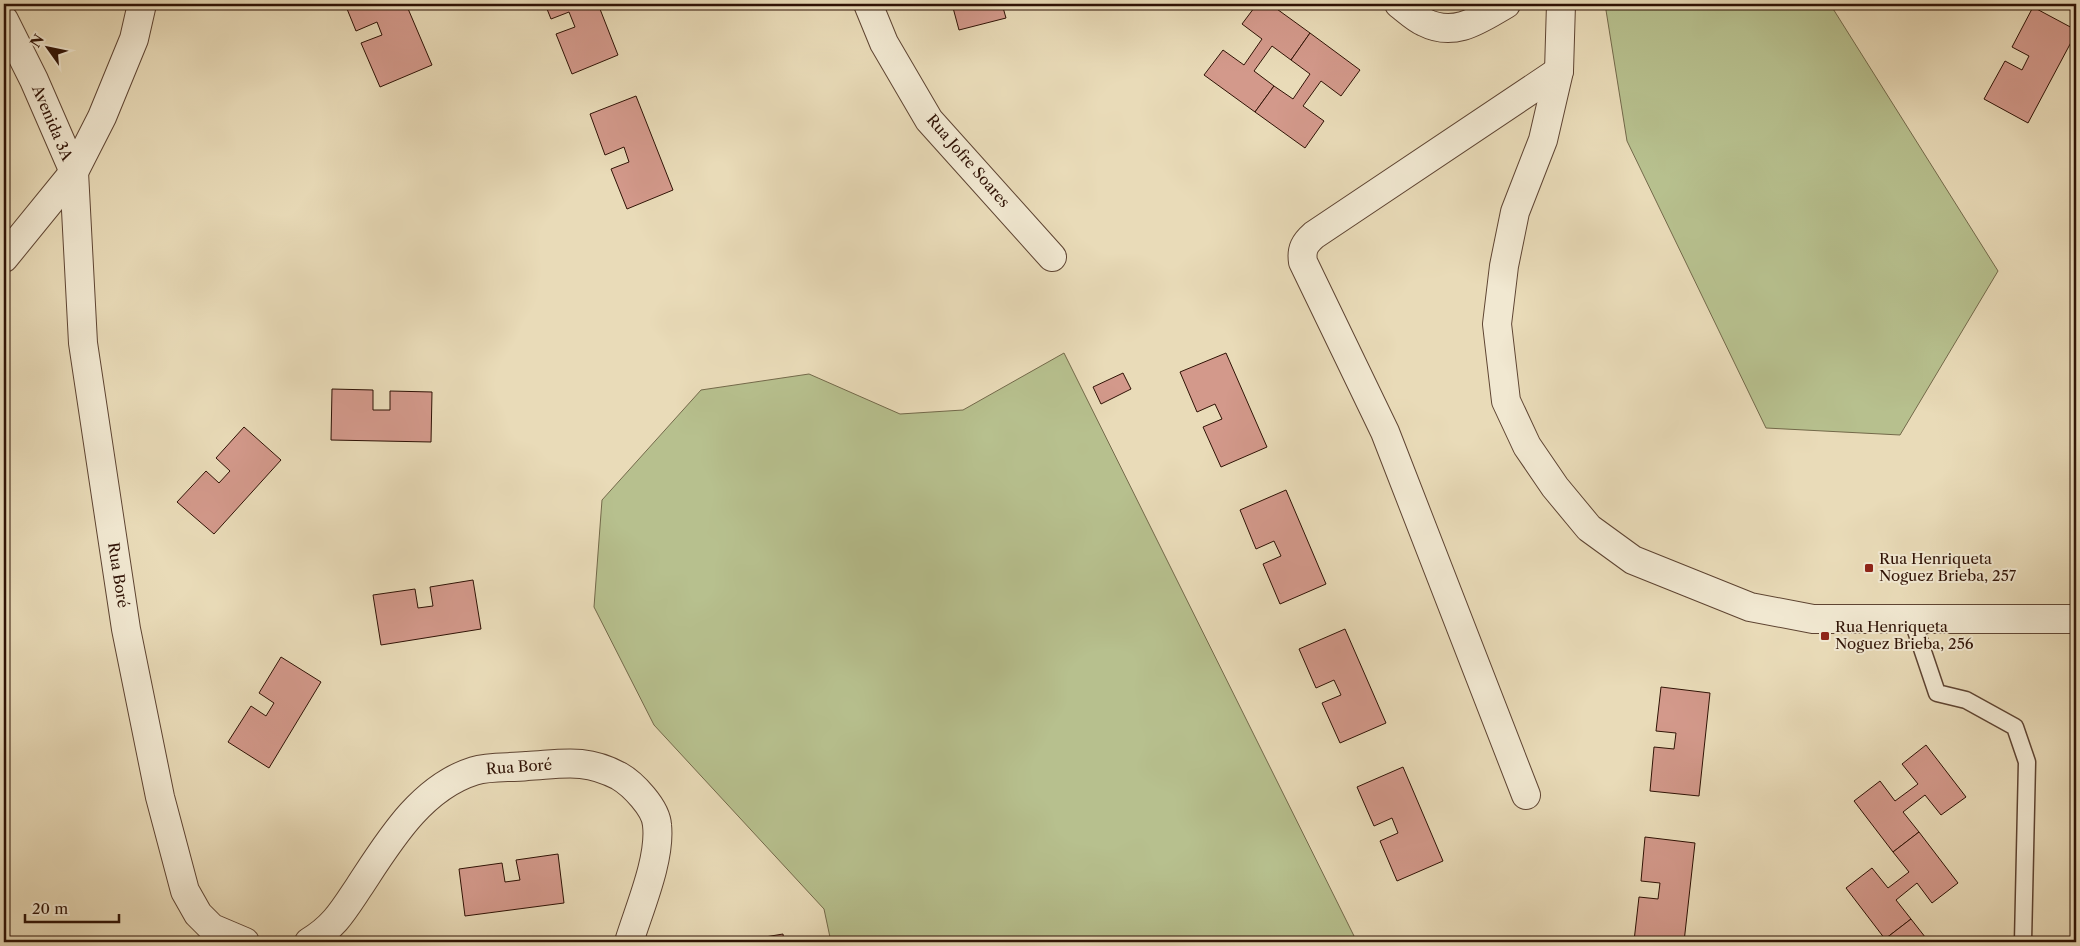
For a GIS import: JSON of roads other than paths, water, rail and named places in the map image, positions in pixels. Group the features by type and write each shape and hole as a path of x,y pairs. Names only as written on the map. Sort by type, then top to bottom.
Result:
{"street":[{"path":"4,258 74,172 110,100 134,39 142,4"},
{"name":"Rua Jofre Soares","path":"868,4 884,42 929,120 1052,257"},
{"path":"1399,4 1424,22 1457,29 1474,23 1506,4"},
{"path":"1561,4 1558,71 1543,140 1515,212 1504,266 1497,324 1506,401 1527,446 1555,488 1589,528 1633,560 1750,607 1813,619 2076,619"},
{"name":"Avenida 3A","path":"4,20 34,80 74,172"},
{"path":"1526,795 1385,432 1303,262 1301,252 1304,245 1314,235 1558,71"},
{"name":"Rua Boré","path":"74,172 83,343 126,629 160,797 185,890 198,914 212,928 245,942"},
{"name":"Rua Boré","path":"309,942 333,925 404,822 430,796 453,780 475,770 580,763 603,768 629,782 647,803 658,824 656,854 629,942"}],"lane":[{"path":"1912,619 1936,693 1966,700 2015,727 2027,762 2023,942"}],"place":[{"name":"Rua Henriqueta Noguez Brieba, 257","path":"1869,568"},
{"name":"Rua Henriqueta Noguez Brieba, 256","path":"1825,636"}]}
